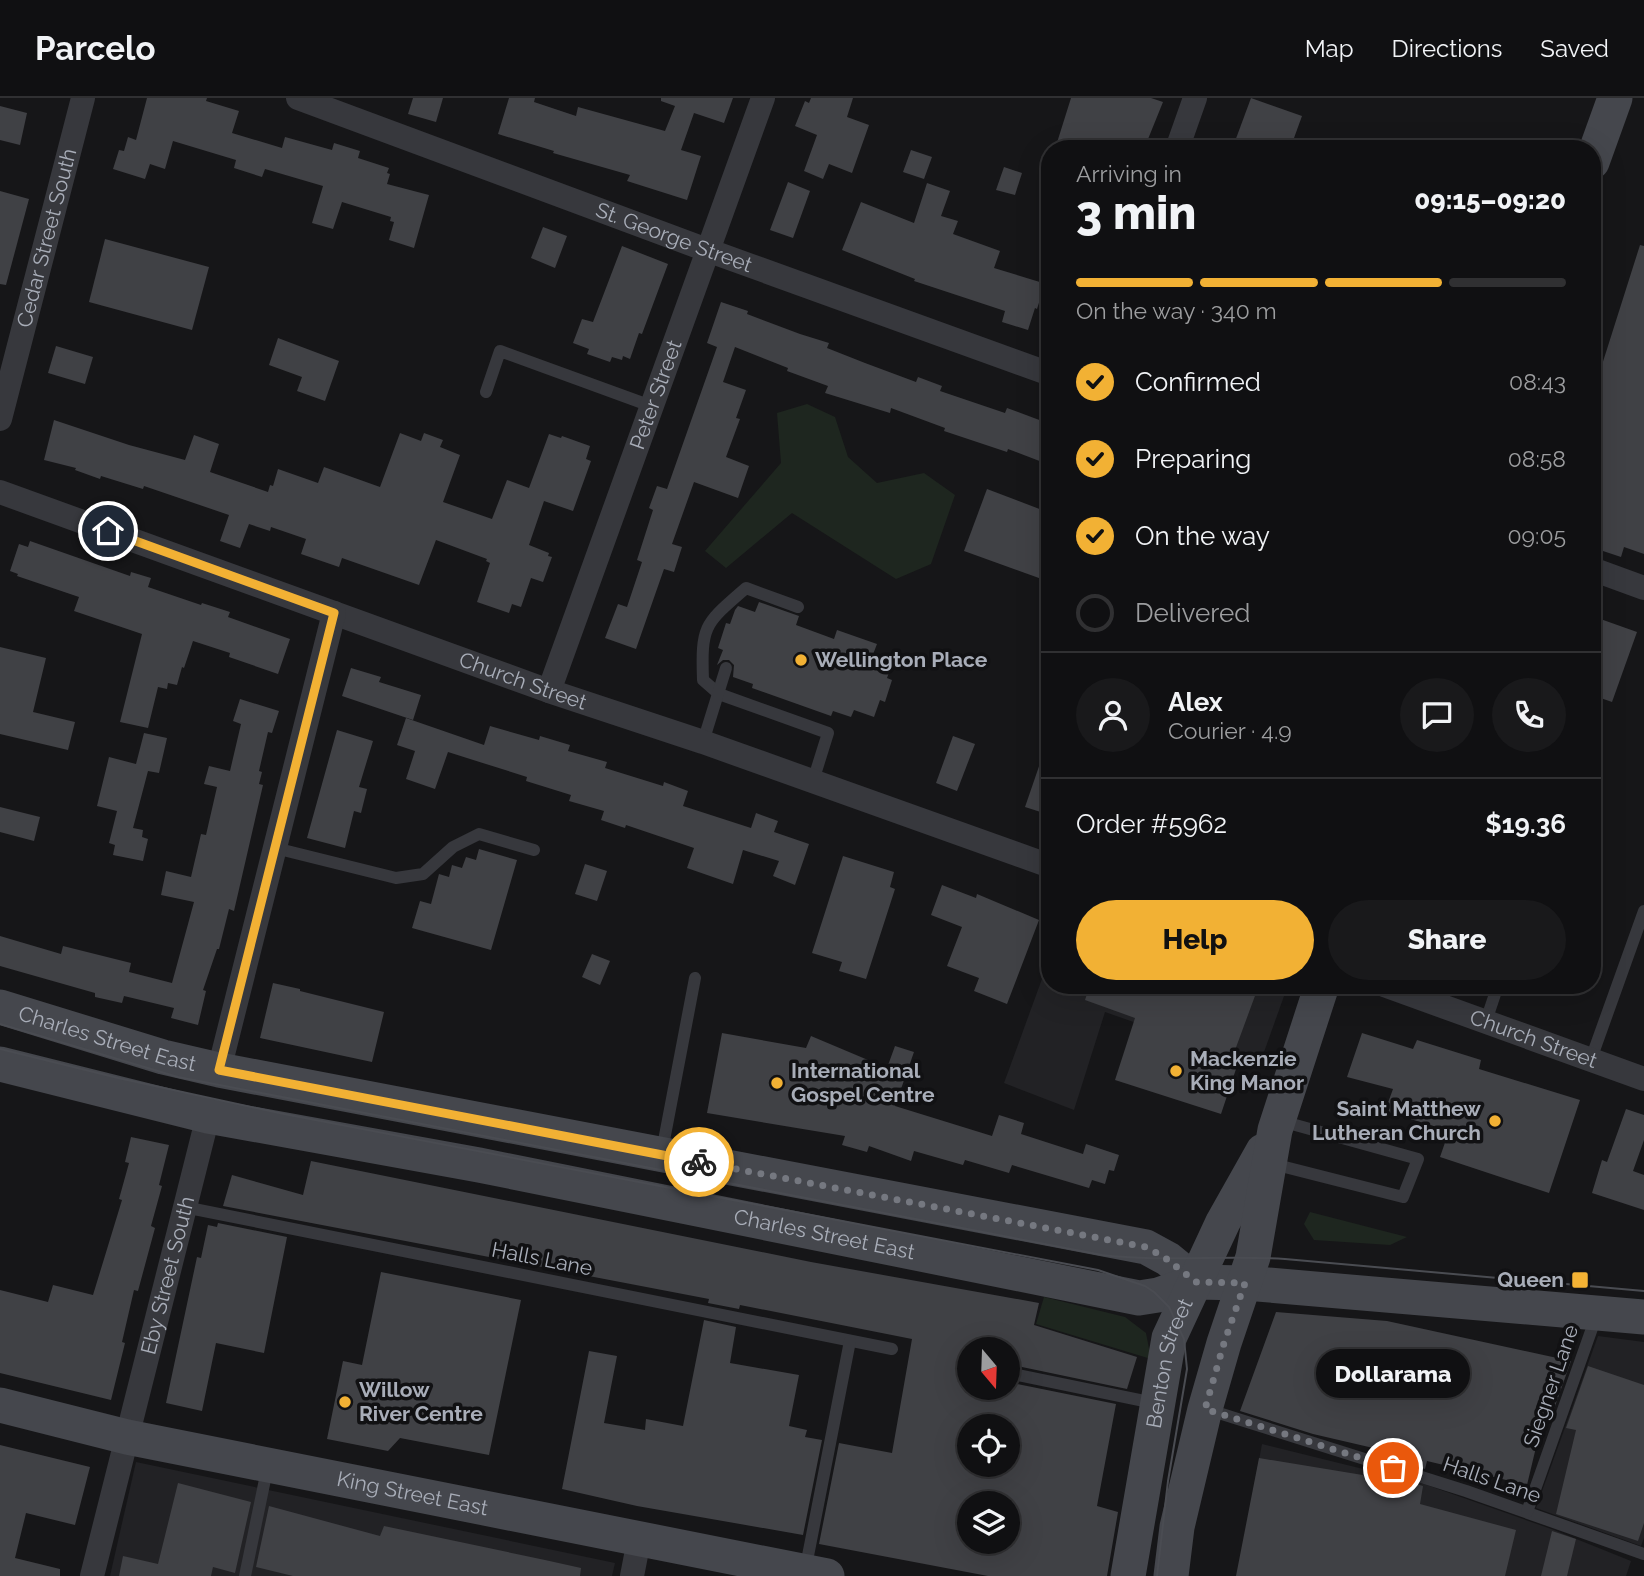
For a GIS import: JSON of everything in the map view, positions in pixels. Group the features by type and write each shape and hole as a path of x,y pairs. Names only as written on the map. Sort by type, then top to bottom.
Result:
{"main road":[{"path":"1600,140 1615,98"},
{"name":"Benton Street","path":"1171,1576 1177,1527 1205,1409 1253,1257 1274,1138 1319,994"},
{"name":"Charles Street East","path":"0,1007 163,1057 219,1070 1146,1247 1164,1257 1196,1282"},
{"name":"Charles Street East","path":"0,1063 208,1116 478,1165 1139,1297 1158,1295 1196,1282 1245,1283 1644,1317"},
{"name":"Benton Street","path":"1128,1576 1169,1338 1223,1222 1274,1138"},
{"path":"1139,1297 1156,1313 1169,1338"},
{"name":"King Street East","path":"0,1405 127,1437 816,1574"}],"street":[{"name":"Cedar Street South","path":"0,419 83,98"},
{"name":"St. George Street","path":"298,98 1041,371"},
{"name":"Peter Street","path":"550,691 763,98"},
{"path":"1180,140 1195,98"},
{"name":"Church Street","path":"0,492 550,691 703,742 1041,863"},
{"path":"1601,572 1644,588"},
{"path":"219,1070 334,613"},
{"name":"Church Street","path":"1421,994 1644,1079"},
{"name":"Eby Street South","path":"92,1576 208,1116"},
{"path":"632,1576 639,1540"}],"lane":[{"path":"486,392 500,351 651,406"},
{"path":"798,607 746,587 711,620 702,643 703,680 719,694 828,733 813,781"},
{"path":"703,742 726,668"},
{"path":"275,848 396,878 423,874 453,847 479,834 534,850"},
{"path":"1591,1059 1644,911"},
{"path":"661,1155 695,978"},
{"path":"1486,1021 1496,994"},
{"path":"1274,1138 1418,1159 1403,1198 1274,1138"},
{"name":"Halls Lane","path":"184,1208 892,1349"},
{"name":"Siegner Lane","path":"1527,1511 1597,1312"},
{"path":"816,1574 850,1341"},
{"path":"1020,1375 1158,1404"},
{"name":"Halls Lane","path":"1205,1409 1527,1511 1644,1554"},
{"path":"245,1576 268,1465"}],"shaded area":[{"path":"807,404 835,417 848,457 877,483 924,473 955,495 931,564 896,579 792,513 726,568 705,551 781,463 777,413"},
{"path":"1041,982 1041,994 1285,994 1259,1066 1105,1012 1074,1110 1004,1083"},
{"path":"1310,1212 1407,1237 1390,1245 1314,1240 1304,1224"},
{"path":"1044,1297 1125,1317 1146,1333 1151,1359 1036,1324"},
{"path":"1598,1336 1644,1342 1644,1538 1641,1546 1536,1508"},
{"path":"1262,1444 1424,1484 1554,1530 1631,1561 1626,1576 1237,1576"},
{"path":"136,1462 615,1563 612,1576 110,1576"}],"building":[{"path":"147,98 207,98 206,101 239,111 232,133 282,148 285,137 332,150 334,143 360,151 358,158 389,168 387,184 429,195 414,248 389,240 394,222 390,221 391,217 342,202 333,229 312,223 323,186 265,169 262,177 234,168 236,160 173,141 165,169 150,164 145,179 113,169 119,150 124,151 128,137 136,140"},
{"path":"413,98 443,98 436,122 408,114"},
{"path":"509,98 535,98 534,102 576,116 578,107 665,131 675,106 661,101 661,98 733,98 724,123 694,113 681,150 701,156 687,200 627,181 630,175 498,134"},
{"path":"811,98 853,98 847,117 869,125 852,173 829,164 823,179 804,171 817,135 795,126 805,101 809,103"},
{"path":"1071,98 1151,98 1163,102 1148,140 1058,140"},
{"path":"1251,98 1302,116 1293,140 1235,140"},
{"path":"0,106 27,113 20,145 0,140"},
{"path":"911,150 932,157 924,179 903,172"},
{"path":"1004,167 1022,173 1015,195 996,190"},
{"path":"788,182 810,191 793,238 770,230"},
{"path":"927,183 950,191 941,216 958,221 953,234 1000,251 994,268 1041,282 1041,296 1028,330 1002,322 1005,311 914,281 915,279 842,250 861,202 914,223"},
{"path":"0,191 29,199 6,285 0,284"},
{"path":"543,227 567,236 555,268 531,258"},
{"path":"105,239 209,267 192,330 89,302"},
{"path":"1640,245 1644,246 1644,554 1624,547 1621,557 1601,550 1601,368"},
{"path":"622,246 668,264 630,359 623,356 622,360 612,357 610,362 587,354 589,349 573,343 582,319 593,322"},
{"path":"721,302 748,311 747,314 829,343 827,348 865,363 916,382 918,377 942,386 940,391 1005,413 1007,408 1041,421 1041,462 944,431 945,428 891,408 890,413 825,393 828,386 735,347 723,382 746,390 736,418 740,419 726,457 749,466 738,498 694,482 672,544 682,547 674,572 664,569 636,649 605,638 618,604 627,607 642,562 637,560 653,510 649,508 657,486 667,489 717,347 707,343"},
{"path":"278,338 339,361 325,401 297,391 302,377 269,365"},
{"path":"56,346 93,357 85,384 48,373"},
{"path":"54,420 185,460 194,435 219,444 210,472 268,492 270,485 273,486 278,469 318,483 324,467 380,487 400,433 421,441 424,433 443,440 440,447 460,455 443,502 492,519 507,480 529,488 549,434 590,446 586,459 591,461 573,511 544,501 529,545 549,553 548,556 552,557 543,582 531,578 521,607 512,604 509,613 477,602 490,563 487,559 436,540 419,585 342,558 339,567 301,554 306,539 271,527 270,531 249,524 240,548 220,541 229,515 144,486 143,489 101,476 100,479 75,470 76,468 44,460"},
{"path":"987,489 1041,510 1041,579 964,551"},
{"path":"30,541 130,576 131,572 151,578 148,587 230,612 228,617 290,639 278,674 229,657 230,653 193,641 177,685 168,683 167,689 158,687 148,728 120,722 142,634 74,611 79,597 17,576 18,574 10,571 19,544 28,547"},
{"name":"Wellington Place","path":"759,602 799,616 796,625 834,639 837,630 877,644 872,657 892,664 887,678 892,680 885,702 880,700 874,717 854,710 851,717 833,711 831,716 752,688 753,684 733,677 734,665 729,660 723,660 717,665 723,650 718,648 726,623 730,624 738,606 755,612"},
{"path":"1601,619 1637,632 1612,702 1601,698"},
{"path":"0,647 46,658 33,712 75,722 68,750 0,734"},
{"path":"351,668 381,677 379,682 421,695 413,720 342,696"},
{"path":"240,699 279,711 272,733 268,732 259,771 262,772 259,784 263,785 234,911 229,909 219,949 203,990 206,991 198,1025 171,1018 174,1008 124,996 122,1003 95,997 95,993 0,966 0,936 61,954 63,946 131,963 129,972 172,983 194,902 161,895 166,871 191,877 201,834 206,835 217,787 204,784 209,766 230,771 241,724 233,721"},
{"path":"406,718 484,745 490,726 539,740 540,736 570,745 568,751 607,762 605,768 663,786 664,782 688,791 683,806 751,828 756,813 778,821 774,832 809,844 795,885 773,876 779,861 743,850 733,884 687,868 694,848 626,825 625,828 601,820 604,811 569,801 571,795 526,781 527,777 448,752 435,789 406,779 415,751 397,745"},
{"path":"337,730 373,741 359,787 367,789 361,813 354,811 345,848 307,838"},
{"path":"144,733 167,738 159,773 148,771 133,828 143,830 142,837 148,839 143,861 113,855 115,845 109,843 117,811 97,806 109,757 136,764"},
{"path":"953,736 975,744 957,791 936,783"},
{"path":"1041,760 1041,812 1025,807"},
{"path":"0,807 40,817 34,841 0,832"},
{"path":"479,849 517,860 491,950 412,928 420,901 431,904 439,874 449,877 452,865 462,868 466,857 476,860"},
{"path":"843,856 894,872 890,887 895,889 866,979 839,971 842,962 812,953"},
{"path":"585,864 607,871 597,901 575,894"},
{"path":"942,885 976,898 977,894 1039,920 1007,1004 974,991 979,978 947,966 962,927 931,915"},
{"path":"592,954 610,961 600,985 582,977"},
{"path":"273,983 384,1012 372,1062 260,1038"},
{"path":"1087,994 1256,994 1231,1061 1238,1063 1221,1114 1115,1080 1135,1018 1085,1000"},
{"path":"722,1033 806,1048 811,1036 887,1068 895,1046 914,1052 895,1106 992,1136 999,1115 1024,1123 1021,1134 1083,1154 1086,1144 1119,1155 1114,1171 1109,1170 1105,1184 1092,1180 1089,1188 1012,1165 1009,1173 965,1160 963,1165 914,1151 911,1161 869,1146 867,1152 842,1145 845,1136 707,1113"},
{"name":"Saint Matthew Lutheran Church","path":"1362,1033 1413,1049 1417,1040 1481,1060 1479,1069 1580,1100 1549,1193 1440,1157 1449,1131 1385,1111 1393,1089 1347,1077"},
{"path":"1626,1109 1644,1115 1644,1140 1633,1171 1644,1175 1644,1210 1592,1193 1602,1160 1607,1162"},
{"path":"131,1137 169,1145 151,1226 155,1228 138,1291 134,1290 111,1400 0,1373 0,1290 48,1302 53,1285 93,1295 122,1200 119,1199 129,1163 125,1162"},
{"path":"311,1161 811,1262 1039,1303 1034,1325 1137,1357 1127,1389 1020,1367 1020,1337 957,1337 957,1400 1020,1400 1020,1384 1116,1404 1097,1506 1118,1512 1107,1576 988,1576 819,1544 839,1443 892,1453 912,1339 740,1305 739,1309 708,1303 709,1299 223,1206 232,1175 303,1195"},
{"path":"218,1223 287,1237 264,1353 216,1343 202,1411 166,1403 197,1257 201,1258 208,1225 217,1227"},
{"path":"381,1272 521,1300 489,1455 400,1438 388,1451 327,1439 343,1361 362,1365"},
{"path":"1276,1312 1387,1321 1571,1361 1549,1423 1542,1422 1527,1485 1427,1461 1425,1469 1398,1460 1399,1454 1313,1434 1240,1411"},
{"path":"704,1320 736,1327 730,1363 799,1375 789,1426 807,1430 805,1437 822,1440 803,1535 637,1506 562,1489 589,1351 617,1356 604,1423 645,1430 646,1419 683,1426"},
{"path":"1588,1366 1644,1385 1644,1523 1638,1541 1556,1514 1576,1430 1566,1428"},
{"path":"0,1445 90,1467 75,1525 26,1513 15,1558 60,1569 60,1576 0,1576"},
{"path":"1259,1458 1393,1480 1394,1477 1423,1486 1420,1504 1516,1530 1505,1576 1236,1576"},
{"path":"178,1483 251,1502 235,1573 213,1567 211,1576 119,1576 123,1556 158,1564"},
{"path":"269,1506 380,1536 384,1526 581,1568 580,1576 293,1576 256,1567"},
{"path":"1552,1531 1576,1539 1567,1576 1541,1576"}],"tram line":[{"path":"0,1024 178,1077 1102,1255 1285,1259 1644,1291"},
{"path":"0,1049 284,1114 1098,1270 1145,1286 1169,1307 1184,1339 1187,1369 1168,1481 1157,1576"}],"way so far":[{"path":"699,1162 1146,1247 1164,1257 1196,1282 1245,1283 1205,1409 1393,1468"}],"place":[{"name":"Wellington Place","path":"801,660"},
{"name":"Mackenzie King Manor","path":"1176,1071"},
{"name":"International Gospel Centre","path":"777,1083"},
{"name":"Saint Matthew Lutheran Church","path":"1495,1121"},
{"name":"Queen","path":"1580,1280"},
{"name":"Willow River Centre","path":"345,1402"},
{"name":"Dollarama","path":"1393,1468"}],"route":[{"path":"108,531 334,613 219,1070 699,1162"}]}
